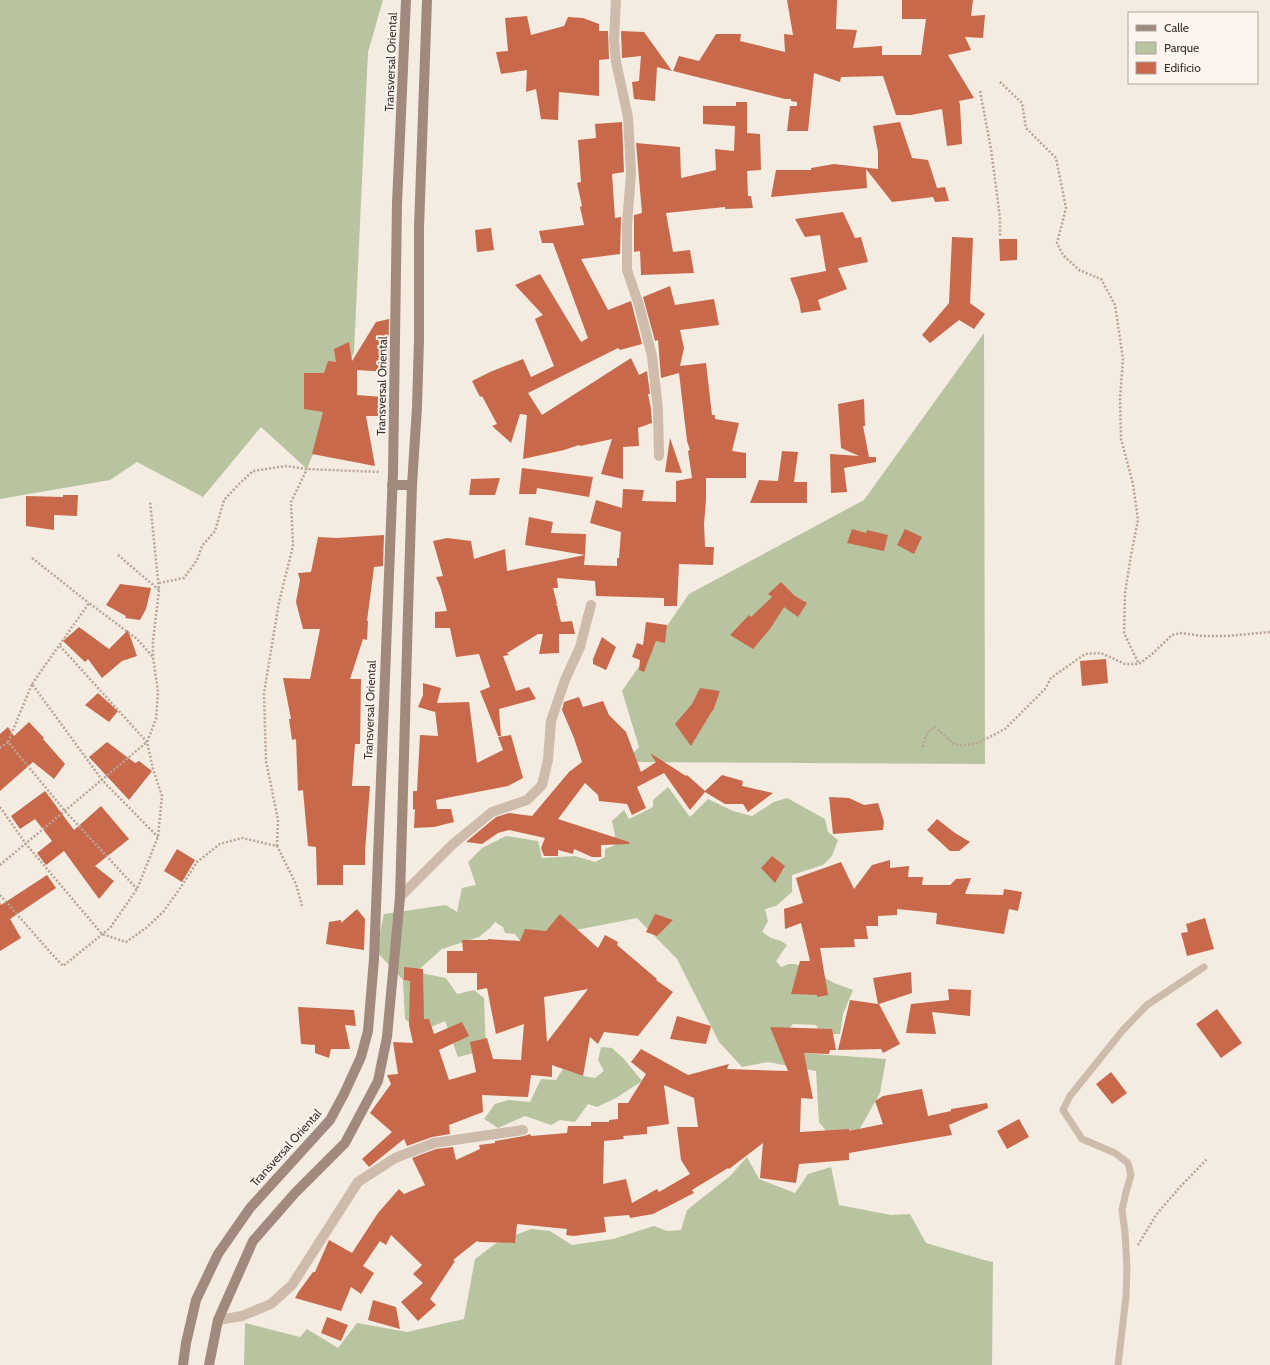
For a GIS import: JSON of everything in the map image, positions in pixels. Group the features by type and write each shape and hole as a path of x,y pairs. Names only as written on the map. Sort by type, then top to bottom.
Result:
{"main road":[{"name":"Transversal Oriental","path":"183,1365 186,1343 196,1300 218,1254 250,1208 330,1120 361,1057 368,1031 374,959 393,472 398,204 406,0"},
{"path":"209,1365 218,1320 253,1241 295,1193 345,1143 378,1081 387,1037 400,896 412,485 417,407 419,340 418,228 427,0"},
{"path":"392,485 412,485"}],"street":[{"path":"616,0 614,40 616,62 628,117 631,173 627,225 627,270 639,305 652,356 658,410 659,456"},
{"path":"400,896 453,844 492,812 527,800 542,785 548,760 551,721 565,680 580,647 591,605"},
{"path":"218,1320 242,1316 271,1304 292,1285 358,1182 395,1158 434,1143 523,1130"}],"lane":[{"path":"1118,1365 1126,1297 1127,1268 1122,1210 1131,1175 1128,1163 1115,1153 1082,1139 1063,1110 1070,1096 1123,1030 1147,1005 1204,967"}],"path":[{"path":"1000,82 1022,103 1026,128 1056,158 1066,208 1057,243 1063,255 1079,270 1101,280 1115,305 1123,359 1120,399 1121,439 1133,484 1138,520 1125,593 1124,633 1139,664"},
{"path":"980,91 991,149 1000,218 1000,236"},
{"path":"159,584 184,578 197,560 202,546 216,531 224,500 253,472 286,466 307,469 393,472"},
{"path":"302,906 296,884 277,846 278,820 266,761 264,693 279,602 293,546 291,502 307,469"},
{"path":"0,865 147,742 156,719 158,692 153,657 153,641 159,584 150,501"},
{"path":"118,555 159,590"},
{"path":"32,558 137,639 153,657"},
{"path":"0,748 8,742 32,684 89,603"},
{"path":"923,747 926,736 931,728 934,727 954,744 964,745 978,743 1005,729 1045,689 1051,678 1085,654 1101,653 1125,664 1139,664 1152,655 1172,635 1226,636 1270,632"},
{"path":"0,895 63,966 110,928 137,889 158,837 162,796 153,769 147,742 60,646"},
{"path":"32,684 102,780 158,837"},
{"path":"8,742 65,811 137,889"},
{"path":"0,807 26,844 102,934 126,942 146,928 162,912 181,887 197,862 220,844 242,838 277,846"},
{"path":"1137,1250 1138,1244 1156,1215 1207,1159"}],"green space":[{"path":"0,0 383,0 368,52 354,352 307,469 261,427 203,497 137,462 110,480 0,499"},
{"path":"984,333 985,764 625,762 639,747 622,691 689,594 864,500"},
{"path":"668,787 690,817 708,799 733,811 752,816 774,802 787,798 825,819 828,832 838,840 832,856 823,865 792,875 792,892 776,906 765,909 768,921 762,932 787,945 776,961 781,967 789,964 795,964 811,970 834,983 853,990 843,1014 840,1034 821,1034 816,1025 793,1024 784,1035 802,1053 886,1059 880,1093 854,1139 835,1142 819,1122 816,1071 768,1062 742,1067 719,1042 677,959 637,918 520,941 515,934 505,933 503,927 495,922 479,937 442,949 416,972 446,978 457,994 474,990 484,998 486,1050 458,1057 445,1021 420,1032 405,1019 403,980 376,951 384,914 446,905 457,912 462,888 476,885 468,862 482,848 506,836 538,841 542,858 575,856 595,862 605,857 605,849 615,845 615,835 612,821 624,810 629,819 653,807 653,800"},
{"path":"601,1047 612,1048 623,1058 642,1081 616,1098 597,1107 588,1104 575,1122 560,1120 551,1125 525,1116 498,1128 484,1119 495,1104 509,1100 530,1102 541,1079 556,1080 563,1069 583,1076 595,1078 604,1071 598,1060"},
{"path":"747,1157 759,1179 795,1193 808,1174 831,1167 839,1205 891,1215 910,1214 926,1243 993,1262 992,1365 244,1365 245,1323 300,1337 307,1329 338,1348 357,1323 407,1332 464,1319 475,1259 499,1241 531,1229 550,1231 572,1245 613,1239 654,1226 667,1231 681,1230 687,1210 730,1176"}],"building":[{"path":"787,0 837,0 836,29 857,30 853,48 882,46 882,55 921,55 926,19 902,19 902,0 973,0 971,16 985,15 983,38 965,37 971,50 948,55 974,98 959,101 962,144 947,146 942,109 911,115 896,115 883,76 841,77 840,82 814,73 808,131 787,131 790,106 797,106 797,102 791,101 791,99 785,99 673,71 679,56 699,61 716,34 741,34 740,41 785,52 784,34 793,35"},
{"path":"527,16 531,35 564,26 568,17 583,18 599,24 599,31 608,31 609,59 599,60 599,96 559,92 558,120 541,119 536,89 526,92 527,70 501,74 496,52 508,51 505,18"},
{"path":"621,31 644,32 672,71 657,67 655,101 634,99 632,82 639,81 641,56 622,58"},
{"path":"736,102 747,102 747,133 760,134 761,170 747,171 748,196 751,196 753,208 725,209 725,207 666,213 673,252 690,250 694,273 641,275 640,251 634,252 634,215 642,213 636,143 680,147 681,178 716,170 715,149 734,151 735,126 703,124 703,106 736,106"},
{"path":"622,122 624,172 612,174 615,218 621,217 620,254 581,259 608,310 631,301 642,344 620,350 618,348 528,393 542,415 631,358 639,375 647,371 650,394 648,394 652,423 638,428 639,446 623,447 623,479 601,474 612,439 579,445 564,450 523,459 527,415 520,414 511,443 492,426 497,424 472,381 523,359 531,377 554,366 535,319 543,315 515,285 540,274 581,342 588,338 553,243 542,243 539,231 584,225 577,183 581,182 578,140 596,138 595,124"},
{"path":"900,122 912,158 928,160 937,188 945,187 949,201 935,202 933,197 892,202 866,169 867,188 771,197 776,170 811,170 811,168 834,164 878,169 878,152 873,126"},
{"path":"843,212 855,238 861,237 868,262 838,268 847,289 818,300 821,310 801,313 799,301 790,278 826,271 820,235 805,237 795,219"},
{"path":"491,228 494,250 477,252 475,230"},
{"path":"952,237 973,238 970,303 985,314 974,329 959,320 930,343 922,335 949,303"},
{"path":"999,239 1017,239 1017,260 1000,261"},
{"path":"670,286 675,305 714,299 719,325 680,330 684,348 680,366 706,363 712,415 715,415 715,419 739,423 732,451 746,453 746,478 706,478 704,524 705,547 714,547 713,565 679,564 677,606 664,606 664,598 596,596 595,581 557,578 558,588 553,588 557,604 555,604 557,605 561,622 572,621 575,634 559,634 559,653 539,654 543,634 538,634 507,653 509,655 503,656 516,691 529,687 536,699 499,709 501,736 498,736 480,691 490,687 479,654 456,657 450,628 435,628 435,612 447,611 436,577 443,576 433,541 447,538 471,541 474,559 505,549 507,571 585,555 584,565 617,566 621,532 590,523 596,500 622,508 623,489 644,490 642,501 676,502 676,481 692,478 688,451 690,450 687,441 679,373 661,378 658,340 655,341 643,297"},
{"path":"389,319 388,372 357,370 357,395 382,397 381,416 366,416 375,466 312,454 323,412 304,409 304,373 324,373 328,361 336,362 334,349 349,342 352,361 376,322"},
{"path":"864,399 865,426 863,426 869,457 876,457 876,462 844,468 847,492 831,493 830,454 859,456 841,448 838,404"},
{"path":"670,438 682,473 665,472"},
{"path":"782,451 798,452 794,482 807,482 807,503 750,503 759,480 778,481"},
{"path":"522,468 593,477 589,497 537,488 536,494 519,494"},
{"path":"500,478 495,495 469,495 471,479"},
{"path":"63,495 78,495 77,516 54,515 54,530 26,526 26,496 63,497"},
{"path":"529,517 553,522 551,533 586,534 585,555 525,545"},
{"path":"852,529 866,533 867,530 888,535 884,551 847,543"},
{"path":"905,529 922,537 914,554 897,545"},
{"path":"384,535 383,566 374,567 367,621 367,640 363,639 350,679 361,679 360,744 355,744 352,786 370,786 365,865 343,865 343,885 317,885 316,847 308,846 303,790 298,791 296,739 292,740 289,719 291,719 283,678 310,679 320,629 303,629 296,602 300,580 298,573 311,572 318,537 337,538"},
{"path":"781,582 795,596 807,603 798,617 784,607 770,629 753,649 730,635 749,615 751,617 772,597 768,594"},
{"path":"120,584 151,588 146,609 140,620 125,618 126,616 106,605"},
{"path":"646,622 667,625 665,643 656,641 644,672 639,670 640,660 632,657 637,643 643,645"},
{"path":"79,627 109,649 128,630 137,656 122,661 102,678 88,659 85,662 63,641"},
{"path":"602,637 616,647 606,670 593,664 593,659"},
{"path":"1106,659 1108,683 1082,686 1080,661"},
{"path":"423,683 441,688 437,703 469,702 477,763 503,750 498,737 511,735 523,778 508,786 436,800 437,809 451,809 454,822 434,827 414,828 415,809 413,810 413,791 417,791 420,735 438,736 435,710 435,712 418,707 423,695"},
{"path":"700,688 720,691 713,711 691,746 675,724 692,704"},
{"path":"98,693 118,711 109,722 85,705"},
{"path":"579,697 583,707 603,701 609,715 626,732 641,772 656,762 650,753 686,776 687,775 705,791 722,775 743,781 742,786 773,793 748,812 743,804 725,804 705,792 690,810 664,773 637,787 646,808 632,815 627,804 599,801 598,795 585,783 558,819 629,842 629,844 601,845 601,857 592,857 574,849 573,854 558,850 558,856 544,856 541,848 545,838 509,830 498,833 482,844 466,842 496,817 509,813 532,816 569,772 582,762 562,710 564,702"},
{"path":"29,722 65,764 54,779 33,762 0,791 0,734 8,727 14,736"},
{"path":"107,742 135,763 139,761 152,771 129,800 89,757"},
{"path":"45,791 74,830 101,806 129,839 95,866 114,881 99,899 64,851 46,865 37,853 52,841 35,819 20,829 11,816"},
{"path":"829,797 849,798 864,805 878,803 884,822 883,830 833,834"},
{"path":"937,819 970,842 959,851 950,851 927,830"},
{"path":"177,849 195,860 182,882 164,871"},
{"path":"772,856 785,866 775,883 761,868"},
{"path":"890,860 890,868 909,866 908,877 923,877 922,885 950,885 956,879 971,878 965,894 1003,895 1004,889 1022,892 1018,911 1009,909 1004,934 936,924 937,913 897,909 897,915 878,916 878,926 866,926 868,939 854,939 855,947 820,948 828,995 817,997 817,995 791,994 800,961 810,961 801,923 785,929 784,909 803,903 796,878 841,862 854,889 872,865"},
{"path":"47,875 56,888 10,919 21,938 0,951 0,902 1,905"},
{"path":"357,909 365,919 364,950 326,944 329,922 341,920 341,923"},
{"path":"560,914 598,948 605,935 618,942 617,945 657,979 656,980 673,992 638,1036 604,1032 598,1044 590,1037 583,1076 552,1065 552,1077 531,1075 528,1097 482,1095 483,1112 449,1125 450,1134 432,1137 407,1146 404,1139 369,1167 362,1159 392,1132 370,1113 391,1084 387,1075 398,1074 393,1042 413,1043 409,1025 410,981 404,980 404,967 423,969 424,1019 429,1019 434,1034 462,1022 469,1036 439,1050 449,1080 476,1072 470,1042 487,1038 493,1059 521,1060 524,1024 496,1034 487,988 477,990 477,973 447,973 447,951 463,951 462,940 488,939 520,941 525,929 546,931","holes":["588,989 547,1042 544,997"]},
{"path":"655,914 673,920 657,936 646,932"},
{"path":"1205,918 1214,949 1187,956 1181,933 1188,932 1186,924"},
{"path":"911,972 912,993 879,1004 900,1044 883,1053 881,1049 838,1050 850,1000 878,1004 873,978"},
{"path":"948,989 971,990 970,1016 932,1012 936,1034 906,1033 911,1004 949,1000"},
{"path":"298,1007 354,1010 356,1026 345,1025 350,1049 331,1049 329,1058 315,1053 315,1045 301,1044"},
{"path":"1217,1009 1242,1043 1221,1058 1196,1024"},
{"path":"677,1016 711,1026 706,1044 670,1039"},
{"path":"770,1027 832,1029 836,1050 830,1050 829,1054 804,1053 813,1099 801,1098 800,1132 849,1129 849,1131 883,1124 875,1101 883,1096 922,1089 928,1116 951,1111 951,1109 987,1103 988,1108 949,1125 952,1135 849,1153 849,1160 799,1164 796,1183 760,1178 763,1143 729,1169 728,1168 692,1190 694,1193 653,1214 630,1218 629,1215 604,1217 606,1232 573,1236 566,1235 567,1229 517,1224 515,1243 477,1241 453,1260 455,1261 430,1299 436,1305 418,1321 401,1302 423,1283 413,1274 422,1265 391,1235 386,1245 380,1241 363,1266 374,1273 361,1294 351,1287 341,1311 295,1298 313,1272 315,1272 329,1240 352,1253 378,1213 399,1189 404,1194 425,1185 412,1158 436,1149 453,1147 456,1160 480,1149 479,1145 495,1143 495,1141 530,1134 531,1136 567,1133 568,1126 591,1126 591,1122 609,1122 609,1120 618,1119 618,1103 628,1103 646,1074 631,1062 641,1049 688,1075 729,1064 727,1069 788,1071","holes":["664,1085 694,1098 698,1127 677,1127 681,1160 690,1174 659,1192 657,1189 632,1203 626,1179 603,1184 604,1141 624,1139 623,1136 647,1134 647,1127 669,1124"]},
{"path":"1111,1072 1127,1093 1112,1104 1096,1084"},
{"path":"1019,1119 1029,1137 1007,1149 997,1131"},
{"path":"373,1300 396,1307 400,1329 368,1320"},
{"path":"327,1317 348,1325 341,1341 321,1333"}]}
